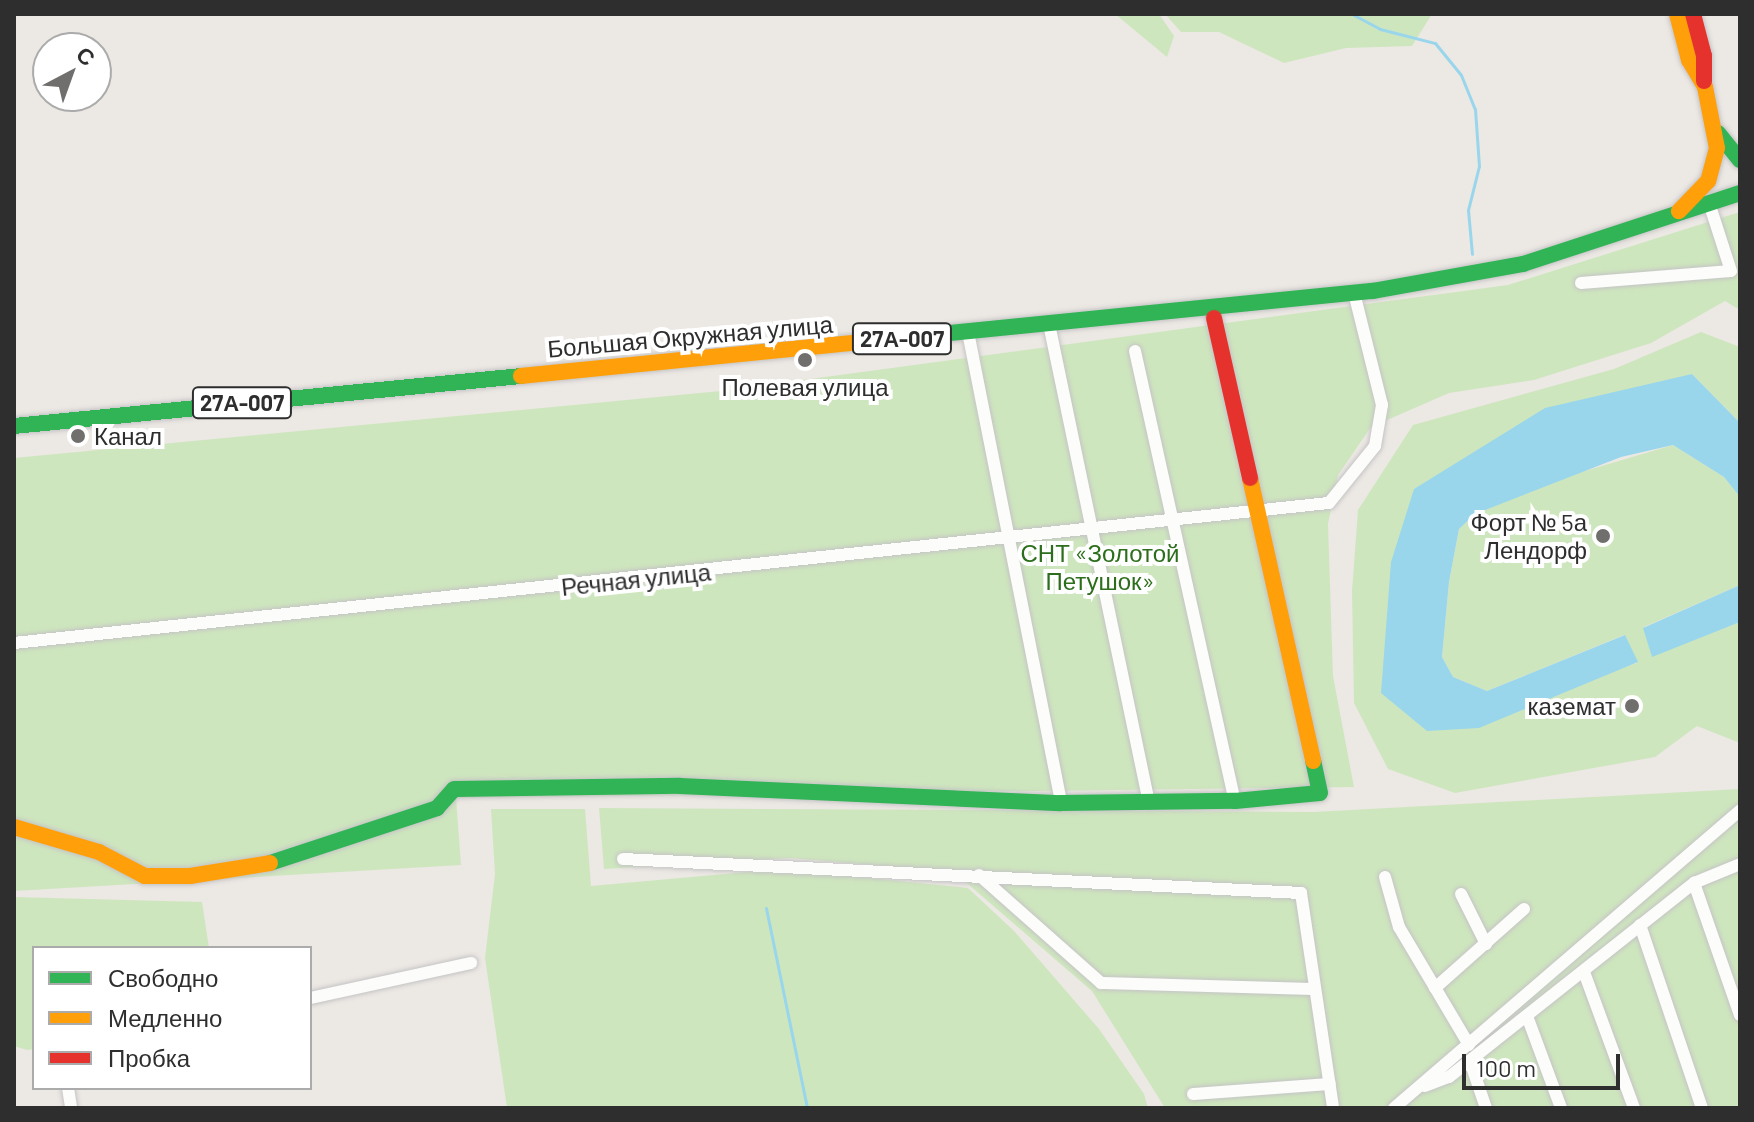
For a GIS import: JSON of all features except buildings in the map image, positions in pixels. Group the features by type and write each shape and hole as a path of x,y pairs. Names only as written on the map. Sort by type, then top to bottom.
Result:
{"main road":[{"path":"1677,14 1689,60 1704,83"},
{"path":"1675,214 1712,175 1717,131 1704,83 1704,56 1693,14"},
{"path":"1717,131 1740,160"},
{"name":"Большая Окружная улица","path":"14,426 1354,293 1523,264 1740,193"},
{"path":"14,827 99,852 145,876 190,876 283,861 437,808 454,789 680,786 1061,803 1235,801 1320,793 1214,318"}],"street":[{"path":"1581,283 1731,271 1709,203"},
{"name":"Речная улица","path":"14,643 1329,503 1375,446 1382,405 1354,293"},
{"path":"1049,324 1149,802"},
{"path":"968,332 1061,803"},
{"path":"1135,351 1235,801"},
{"path":"1394,1108 1740,810"},
{"path":"623,859 1301,893 1333,1108"},
{"path":"1415,1090 1449,1077 1694,883 1740,864"},
{"path":"979,875 1101,983 1315,989"},
{"path":"1385,877 1399,927 1469,1045"},
{"path":"1694,883 1740,1015"},
{"path":"1461,894 1486,944"},
{"path":"1435,988 1524,909"},
{"path":"1640,925 1702,1108"},
{"path":"312,998 471,963"},
{"path":"1584,972 1634,1108"},
{"path":"1527,1016 1561,1108"},
{"path":"1470,1061 1486,1108"},
{"path":"1193,1094 1330,1084"}],"green space":[{"path":"1115,14 1159,14 1174,36 1167,57"},
{"path":"1165,14 1432,14 1412,46 1346,48 1284,63 1219,32 1181,32"},
{"name":"СНТ «Золотой Петушок»","path":"1740,212 1740,310 1725,301 1651,343 1534,380 1449,393 1371,427 1338,475 1328,524 1333,676 1354,787 456,798 461,865 14,891 14,458 721,391 1508,285"},
{"path":"1701,332 1740,347 1740,423 1692,374 1414,489 1427,731 1637,663 1624,635 1487,691 1453,677 1442,657 1449,582 1459,529 1475,514 1551,481 1673,445 1724,477 1740,497 1740,585 1644,627 1652,656 1740,622 1740,743 1697,726 1655,757 1455,793 1388,769 1354,703 1352,591 1358,510 1413,425 1614,369"},
{"path":"1740,789 1740,1108 1165,1108 1092,991 954,872 790,858 604,869 599,808 1314,812"},
{"path":"491,809 585,809 591,886 781,869 968,888 1014,931 1099,1029 1144,1094 1148,1108 507,1108 485,958 495,874"},
{"path":"14,897 202,902 209,946 32,946 32,1049 14,1046"}],"water":[{"path":"1692,374 1740,423 1740,497 1724,477 1673,445 1621,457 1475,514 1459,529 1449,582 1442,657 1453,677 1487,691 1625,635 1638,662 1479,728 1427,731 1381,693 1391,562 1414,489 1545,408"},
{"path":"1740,585 1740,622 1652,657 1643,628"}],"waterway":[{"path":"1352,14 1380,29 1435,43 1461,75 1475,109 1479,166 1468,210 1472,254"},
{"path":"766,908 807,1108"},
{"path":"547,1108 567,1108"}],"traffic: fast":[{"path":"1718,133 1740,160"},
{"path":"920,336 1373,291 1523,264 1740,193"},
{"path":"14,426 521,376"},
{"path":"270,863 437,808 454,789 680,786 1061,803 1235,801 1320,793 1313,761"}],"traffic: slow":[{"path":"1677,14 1689,60 1705,87 1717,148 1708,181 1679,211"},
{"path":"521,376 920,336"},
{"path":"1250,478 1313,761"},
{"path":"14,827 99,852 145,876 190,876 270,863"}],"traffic: jam":[{"path":"1693,14 1704,56 1704,81"},
{"path":"1214,318 1250,478"}],"place":[{"name":"Полевая улица","path":"805,360"},
{"name":"Канал","path":"78,436"},
{"name":"Форт № 5а Лендорф","path":"1603,536"},
{"name":"каземат","path":"1632,706"}]}
